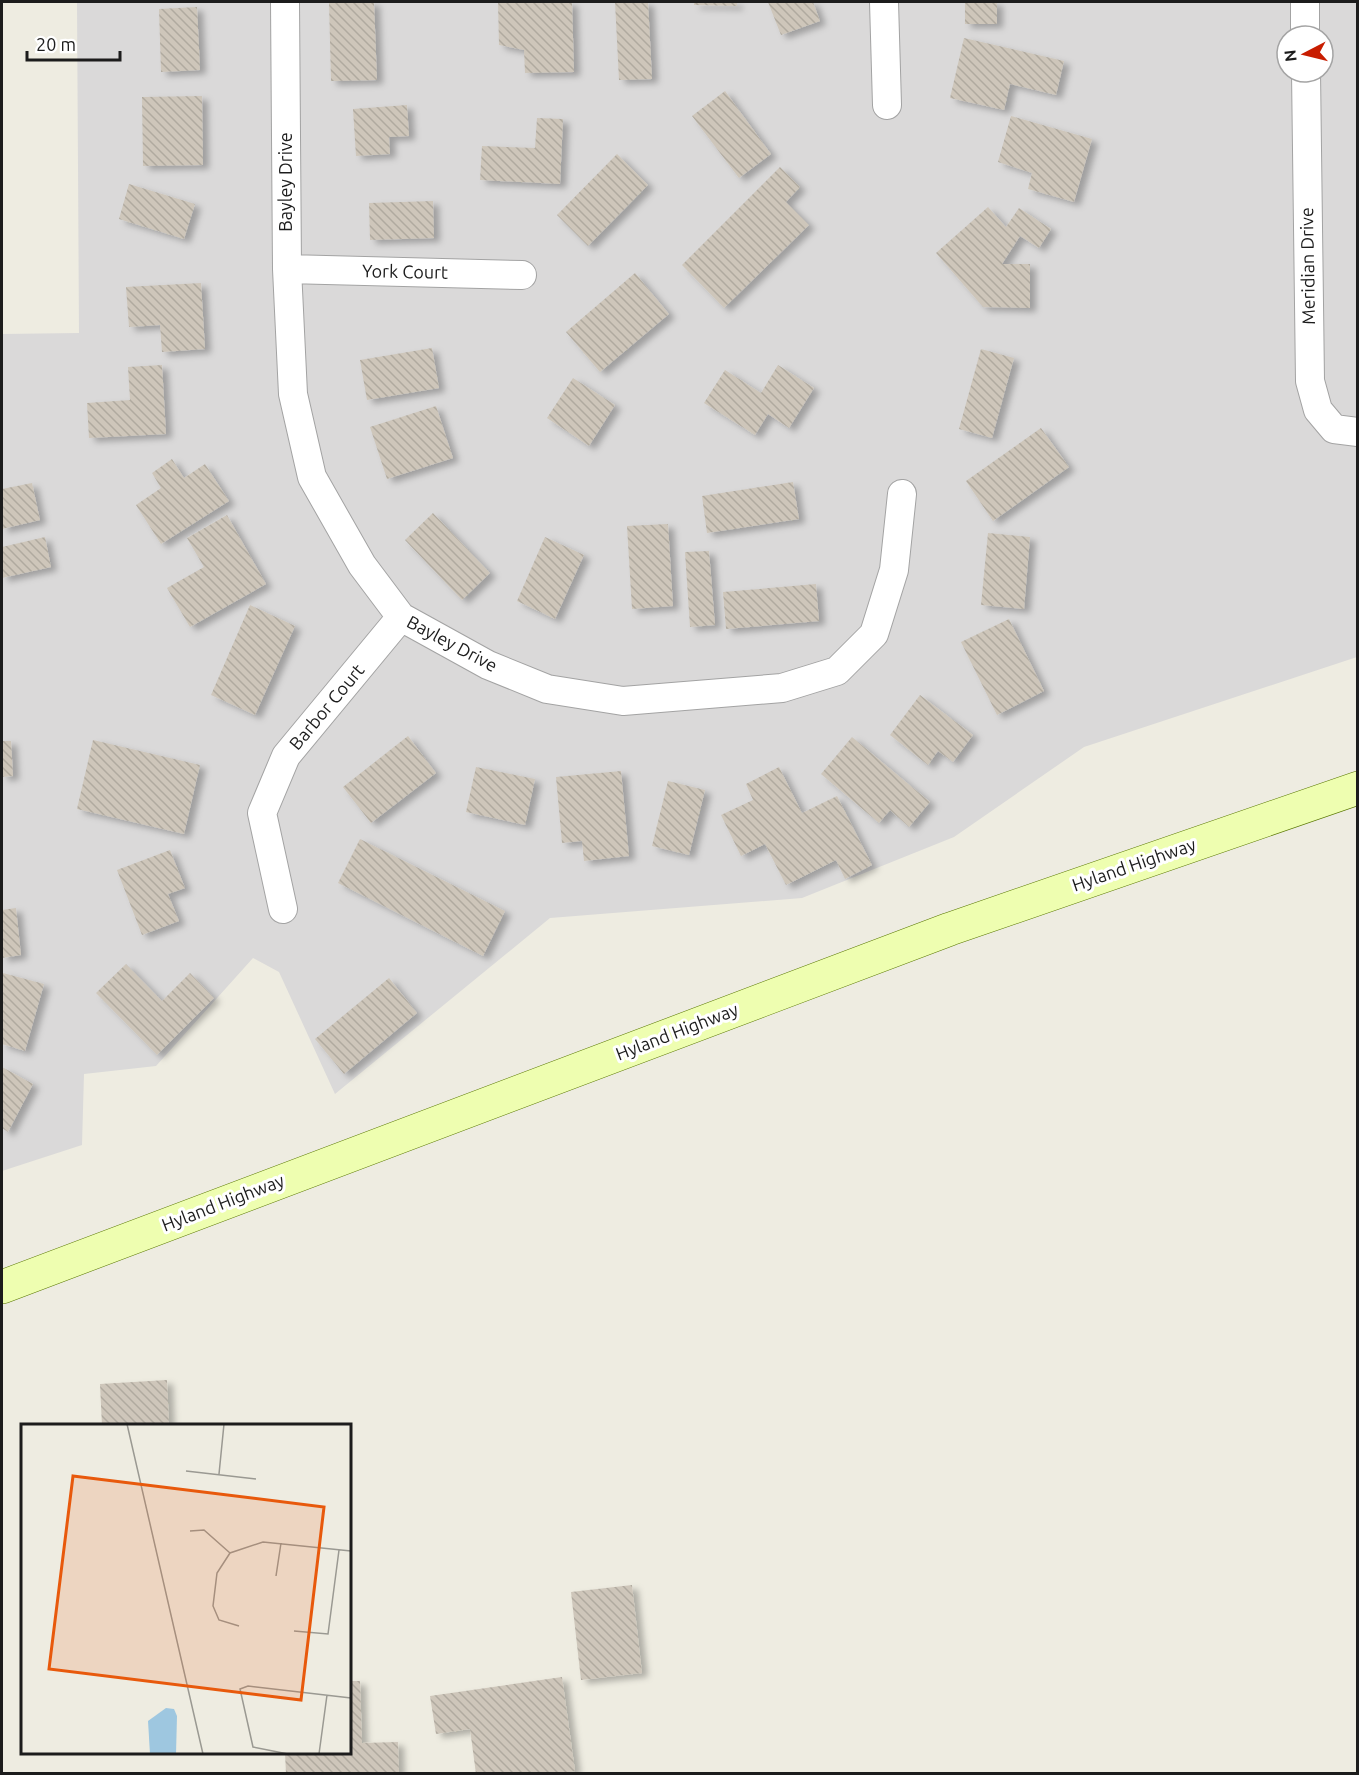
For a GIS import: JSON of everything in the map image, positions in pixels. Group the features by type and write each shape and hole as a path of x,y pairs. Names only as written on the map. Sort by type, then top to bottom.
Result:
{"main road":[{"name":"Hyland Highway","path":"2,1287 950,929 1358,788"}],"street":[{"name":"Bayley Drive","path":"285,2 287,268 293,394 312,477 362,565 401,617 488,666 548,689 623,701 782,688 837,671 874,634 894,570 902,494"},
{"path":"885,2 887,105"},
{"path":"1305,2 1305,24"},
{"name":"Meridian Drive","path":"1306,84 1310,381 1318,410 1334,429 1358,432"},
{"name":"York Court","path":"287,268 522,275"},
{"name":"Barbor Court","path":"283,909 262,813 286,756 401,617"}],"shaded area":[{"path":"77,2 1357,2 1357,657 1084,747 954,837 802,898 550,918 335,1094 279,972 253,958 156,1066 84,1074 82,1145 2,1171 2,334 79,333"}],"building":[{"path":"329,2 374,2 377,80 331,81"},
{"path":"498,2 572,2 574,72 525,73 524,50 499,45"},
{"path":"615,2 648,2 652,79 619,80"},
{"path":"694,2 737,2 737,6 694,5"},
{"path":"768,2 813,2 820,21 781,35"},
{"path":"965,2 997,2 997,24 965,24"},
{"path":"197,7 200,70 161,72 159,9"},
{"path":"964,38 1064,61 1056,95 1010,84 1004,110 950,98"},
{"path":"725,91 771,154 739,178 692,116"},
{"path":"202,96 203,165 143,166 142,97"},
{"path":"407,105 409,136 389,137 390,154 356,156 353,109"},
{"path":"1011,116 1092,139 1074,202 1028,189 1032,173 998,162"},
{"path":"537,118 563,119 560,184 480,180 482,146 535,148"},
{"path":"617,154 648,185 588,246 557,215"},
{"path":"780,167 800,187 786,202 809,225 724,308 682,265"},
{"path":"129,184 195,204 184,239 119,219"},
{"path":"433,201 434,238 370,240 369,203"},
{"path":"988,207 1006,227 1019,208 1051,229 1039,248 1020,236 1002,264 1030,264 1030,308 983,307 936,253"},
{"path":"635,273 669,314 600,372 566,332"},
{"path":"201,283 205,349 162,352 160,325 129,327 126,287"},
{"path":"432,348 439,388 367,400 360,360"},
{"path":"981,349 1014,358 992,438 959,429"},
{"path":"162,365 166,434 89,438 87,403 130,400 128,367"},
{"path":"778,365 814,388 789,428 768,414 755,435 704,403 725,370 761,393"},
{"path":"573,378 615,405 589,446 547,418"},
{"path":"436,406 453,458 387,479 370,427"},
{"path":"1041,428 1069,467 993,521 966,481"},
{"path":"172,459 184,478 205,464 229,501 161,544 136,505 161,488 152,473"},
{"path":"793,482 799,519 707,533 702,496"},
{"path":"32,483 40,520 2,529 2,489"},
{"path":"433,513 490,573 462,600 405,540"},
{"path":"227,515 266,584 190,627 167,588 204,567 187,538"},
{"path":"668,524 673,606 632,609 627,526"},
{"path":"988,533 1030,537 1024,609 981,605"},
{"path":"45,537 51,567 2,578 2,547"},
{"path":"545,537 584,555 555,619 517,601"},
{"path":"709,551 715,625 690,627 685,552"},
{"path":"816,584 819,621 726,629 723,592"},
{"path":"250,605 295,626 255,715 211,695"},
{"path":"1009,619 1044,691 997,715 961,642"},
{"path":"920,695 973,735 953,762 938,751 928,765 890,735"},
{"path":"408,736 436,773 371,823 343,787"},
{"path":"852,737 930,802 909,827 890,810 879,823 821,774"},
{"path":"93,740 200,765 184,834 77,809"},
{"path":"2,741 11,741 13,776 2,777"},
{"path":"476,767 535,779 525,825 466,812"},
{"path":"779,767 802,813 837,796 872,865 845,879 836,860 786,885 765,844 741,856 721,815 753,800 746,784"},
{"path":"621,771 629,856 584,861 582,841 562,843 556,777"},
{"path":"668,781 705,790 689,855 652,846"},
{"path":"360,839 505,911 483,956 338,883"},
{"path":"170,850 185,888 168,894 179,921 142,935 117,870"},
{"path":"16,908 21,955 2,958 2,910"},
{"path":"126,964 162,1001 190,973 214,998 157,1055 96,993"},
{"path":"3,973 44,984 25,1051 2,1044"},
{"path":"389,978 417,1013 344,1074 315,1039"},
{"path":"2,1067 33,1084 8,1132 2,1128"},
{"path":"167,1380 169,1424 102,1424 100,1384"},
{"path":"632,1585 642,1673 581,1680 571,1592"},
{"path":"562,1677 575,1771 555,1774 476,1774 470,1729 436,1734 430,1696"},
{"path":"351,1681 360,1681 362,1743 398,1742 399,1774 286,1774 285,1754 351,1754"}]}
